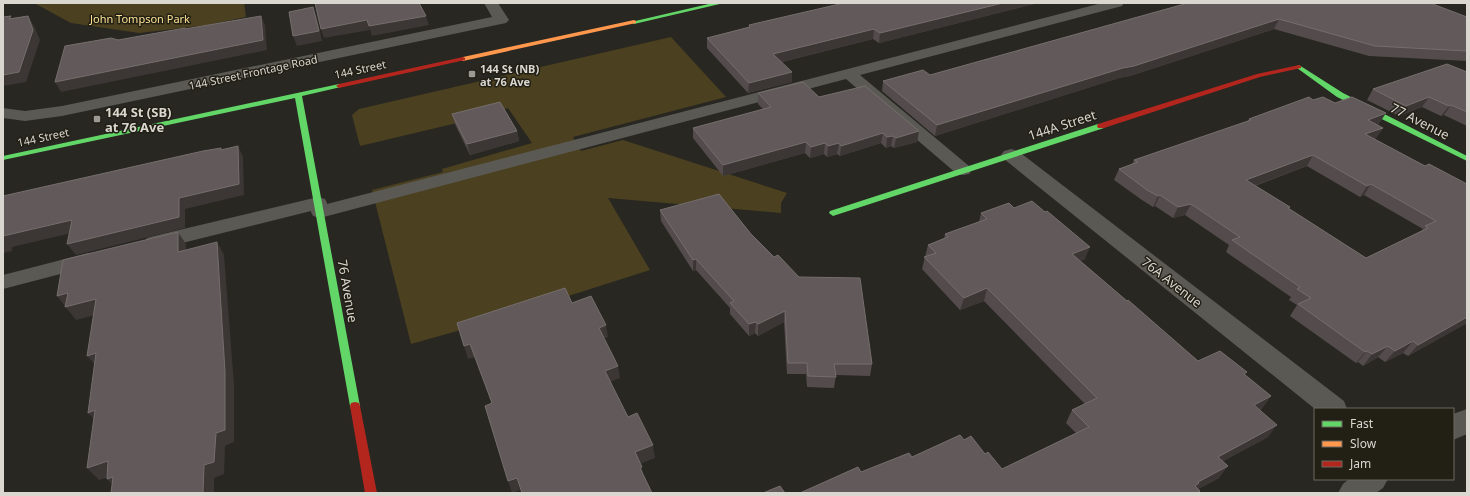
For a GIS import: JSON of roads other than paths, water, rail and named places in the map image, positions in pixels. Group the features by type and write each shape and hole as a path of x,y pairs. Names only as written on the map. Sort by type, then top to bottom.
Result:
{"street":[{"name":"144 Street Frontage Road","path":"3,113 25,116 62,111 501,20 491,3"},
{"name":"144 Street","path":"3,158 721,3"},
{"name":"144A Street","path":"833,213 1259,75 1301,67"},
{"name":"77 Avenue","path":"1301,67 1340,95 1467,159"},
{"name":"76 Avenue","path":"298,94 371,493"},
{"name":"76A Avenue","path":"1011,155 1333,408"},
{"path":"1454,427 1467,420"},
{"path":"1353,493 1372,480"}],"lane":[{"path":"139,247 319,207 850,74 1117,3"},
{"path":"850,74 963,170"},
{"path":"3,282 109,255"}],"place":[{"name":"144 St (NB) at 76 Ave","path":"472,74"},
{"name":"144 St (SB) at 76 Ave","path":"97,119"}],"park label":[{"name":"John Tompson Park","path":"140,18"}]}
